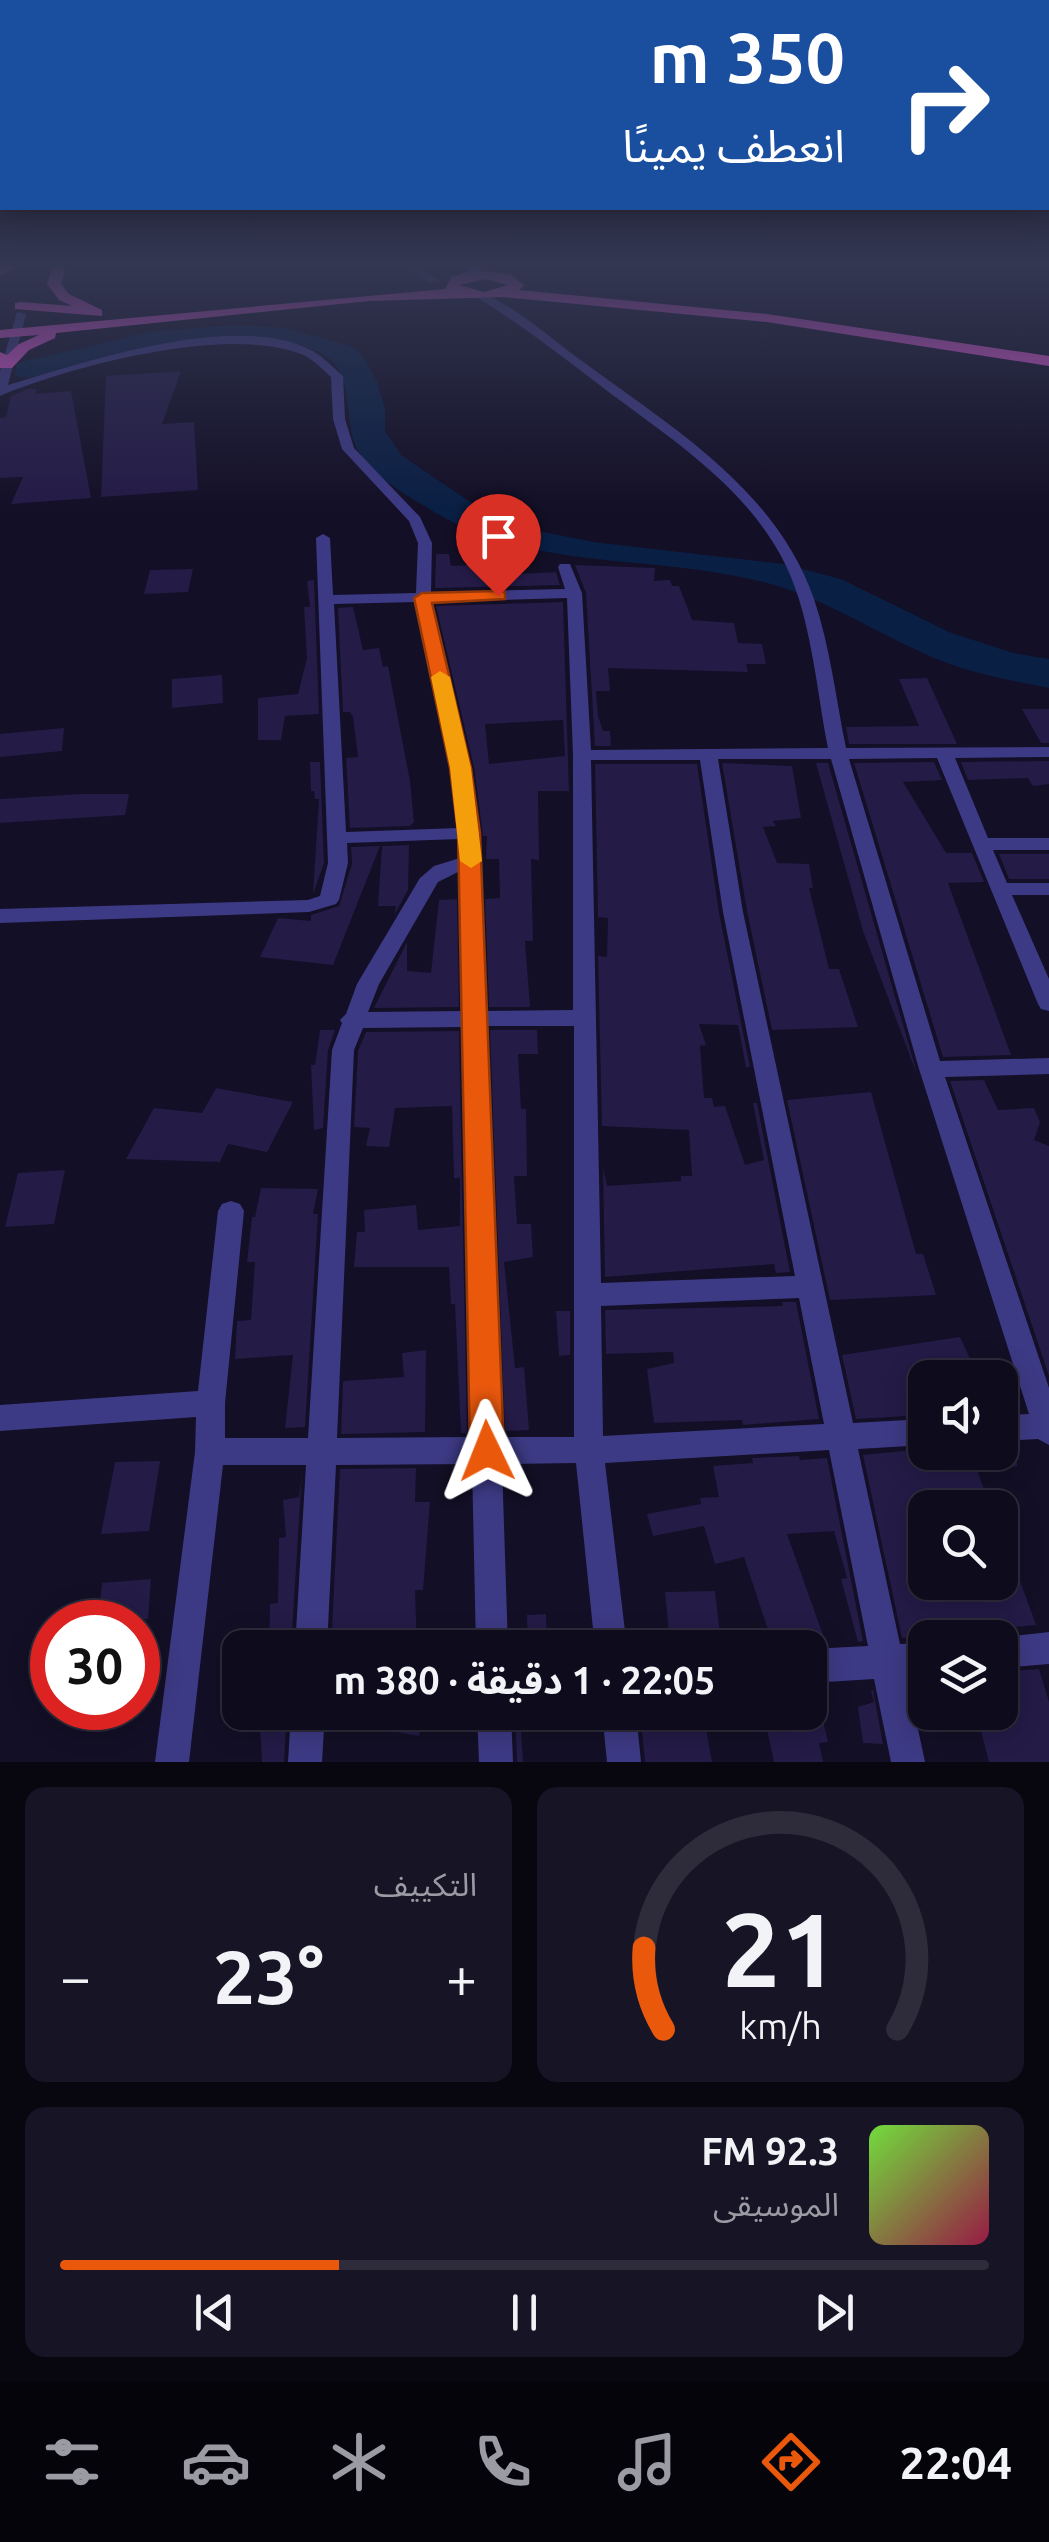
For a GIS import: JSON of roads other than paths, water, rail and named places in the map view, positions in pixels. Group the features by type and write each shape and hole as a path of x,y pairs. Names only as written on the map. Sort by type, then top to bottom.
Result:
{"highway":[{"path":"2,377 33,345"},
{"path":"959,345 1049,358"}],"street":[{"path":"4,345 2,377 176,345"},
{"path":"278,345 315,354 337,376 339,419 348,449 421,532 426,554 422,598 460,768 471,861 472,1018 492,1630"},
{"path":"555,345 698,453 750,500 789,557 807,601 838,753 931,1069 1048,1429 1018,1428"},
{"path":"0,916 319,904 329,900 334,889 337,838 323,538"},
{"path":"564,567 574,594 582,756 589,1450 610,1630"},
{"path":"328,600 574,594"},
{"path":"944,752 1049,1004"},
{"path":"582,756 1049,752"},
{"path":"708,755 733,912 908,1762"},
{"path":"337,838 469,833"},
{"path":"982,844 1049,844"},
{"path":"313,1630 343,1050 351,1020 402,922 430,878 441,870 471,861"},
{"path":"1000,888 1049,889"},
{"path":"351,1020 584,1018"},
{"path":"931,1069 1049,1066"},
{"path":"172,1762 210,1452 211,1403 231,1211"},
{"path":"586,1295 812,1286"},
{"path":"0,1418 211,1403"},
{"path":"210,1452 589,1450 908,1433"},
{"path":"1018,1651 1049,1648"},
{"path":"827,1665 908,1660"},
{"path":"304,1762 307,1730"},
{"path":"495,1730 496,1762"},
{"path":"621,1730 624,1762"}],"water":[{"path":"93,345 165,345 44,375 15,376 16,364"},
{"path":"299,345 348,345 362,355 377,381 385,409 385,431 401,455 476,506 524,528 593,542 783,564 841,579 949,632 1013,653 1049,659 1049,688 939,660 774,585 688,568 559,554 476,532 415,501 366,462 354,440 339,371 319,352"}]}
